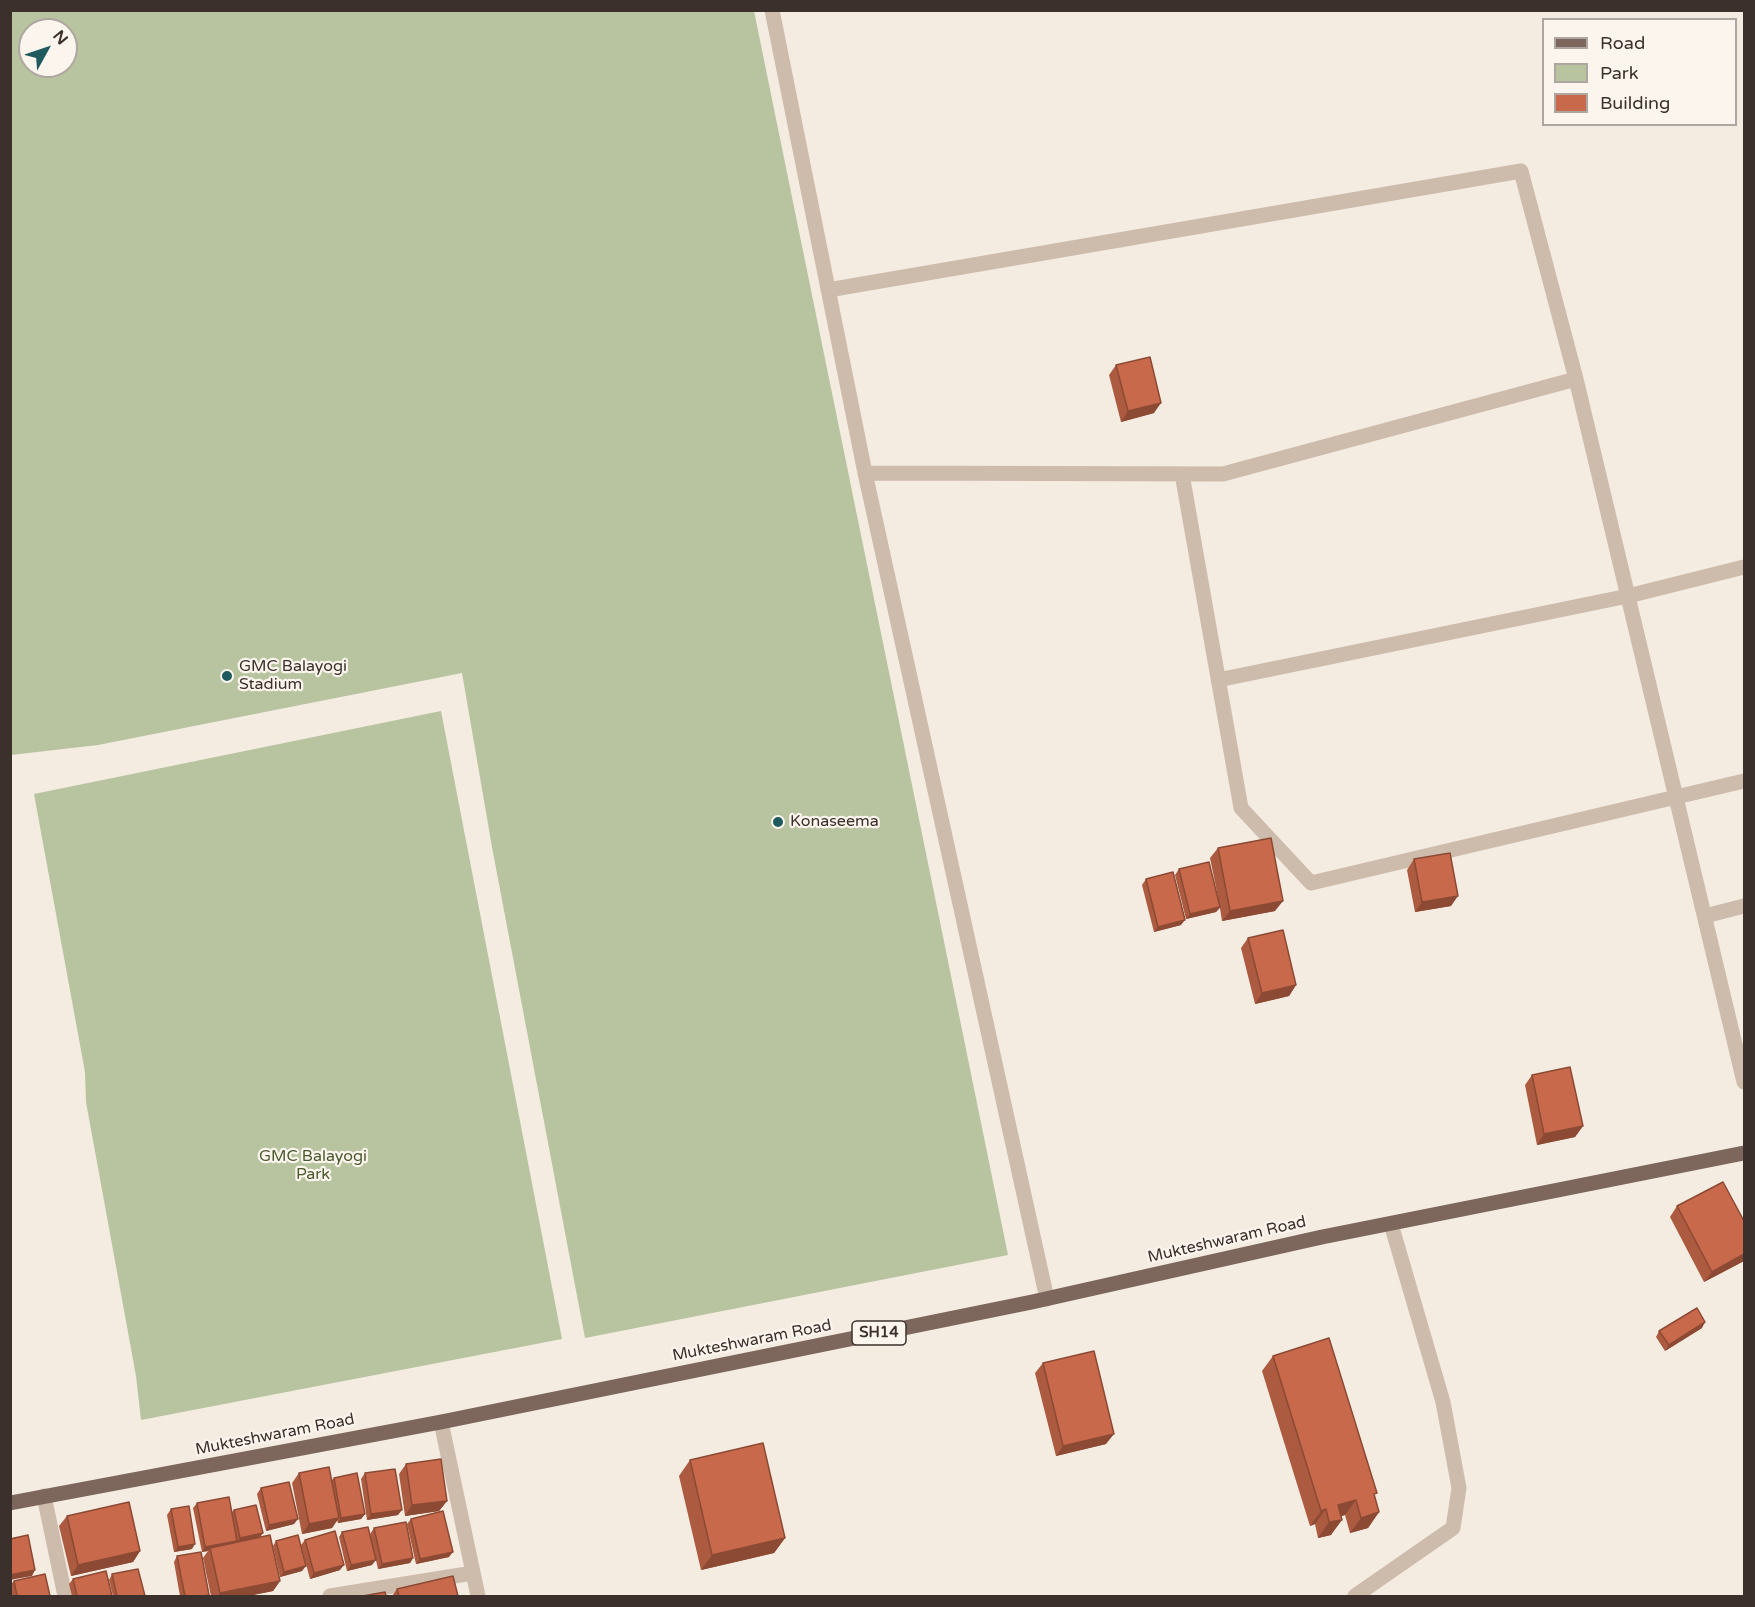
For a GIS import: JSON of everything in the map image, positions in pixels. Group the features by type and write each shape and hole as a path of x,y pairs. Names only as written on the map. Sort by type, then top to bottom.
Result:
{"main road":[{"name":"Mukteshwaram Road","path":"10,1503 441,1422 1047,1299 1390,1224 1744,1153"}],"street":[{"path":"772,10 865,473 1047,1299"},
{"path":"828,290 1521,171 1576,379 1744,1082"},
{"path":"865,473 1223,474 1576,379"},
{"path":"1182,474 1241,808 1311,883 1744,781"},
{"path":"1218,680 1628,596 1744,567"},
{"path":"1705,916 1744,906"},
{"path":"1355,1596 1453,1528 1459,1488 1443,1402 1390,1224"},
{"path":"441,1422 478,1596"},
{"path":"44,1497 65,1596"},
{"path":"330,1596 473,1573"}],"green space":[{"name":"GMC Balayogi Stadium","path":"10,11 754,11 1008,1255 585,1338 492,847 462,673 98,745 11,755"},
{"name":"GMC Balayogi Park","path":"441,711 562,1339 141,1420 136,1376 86,1102 85,1072 34,794"}],"building":[{"path":"1150,357 1161,403 1128,411 1116,365"},
{"path":"1271,838 1283,901 1230,911 1218,848"},
{"path":"1450,853 1458,896 1422,902 1414,859"},
{"path":"1209,862 1220,907 1190,914 1179,869"},
{"path":"1173,872 1185,920 1158,927 1146,879"},
{"path":"1283,930 1296,985 1262,993 1248,938"},
{"path":"1570,1067 1583,1126 1544,1134 1532,1075"},
{"path":"1723,1182 1744,1221 1744,1254 1712,1272 1677,1206"},
{"path":"1697,1308 1705,1322 1669,1345 1659,1331"},
{"path":"1329,1338 1377,1493 1374,1494 1379,1512 1361,1518 1356,1500 1338,1505 1342,1520 1329,1522 1326,1509 1321,1511 1273,1356"},
{"path":"1094,1351 1114,1434 1063,1446 1043,1363"},
{"path":"763,1443 785,1538 712,1555 690,1460"},
{"path":"441,1459 447,1501 412,1505 406,1464"},
{"path":"329,1467 339,1518 309,1524 299,1473"},
{"path":"395,1469 402,1510 371,1514 365,1473"},
{"path":"357,1473 365,1514 341,1518 334,1478"},
{"path":"289,1482 298,1519 269,1525 261,1488"},
{"path":"229,1497 237,1541 205,1547 197,1503"},
{"path":"129,1502 140,1551 78,1565 67,1516"},
{"path":"256,1505 263,1533 240,1538 234,1510"},
{"path":"189,1506 195,1544 178,1547 171,1509"},
{"path":"443,1511 453,1552 420,1559 411,1519"},
{"path":"406,1522 413,1558 382,1564 374,1528"},
{"path":"368,1527 376,1560 351,1565 342,1532"},
{"path":"335,1531 344,1565 314,1573 305,1540"},
{"path":"28,1535 35,1570 10,1575 10,1539"},
{"path":"270,1535 280,1581 220,1593 210,1548"},
{"path":"298,1535 306,1566 284,1572 276,1541"},
{"path":"201,1552 209,1595 185,1596 177,1556"},
{"path":"138,1569 145,1596 117,1596 112,1574"},
{"path":"106,1571 112,1596 77,1596 73,1579"},
{"path":"45,1574 50,1596 17,1596 14,1581"},
{"path":"453,1576 458,1596 399,1596 397,1589"},
{"path":"385,1592 386,1596 363,1596"}],"place":[{"name":"GMC Balayogi Stadium","path":"227,676"},
{"name":"Konaseema","path":"778,822"}]}
